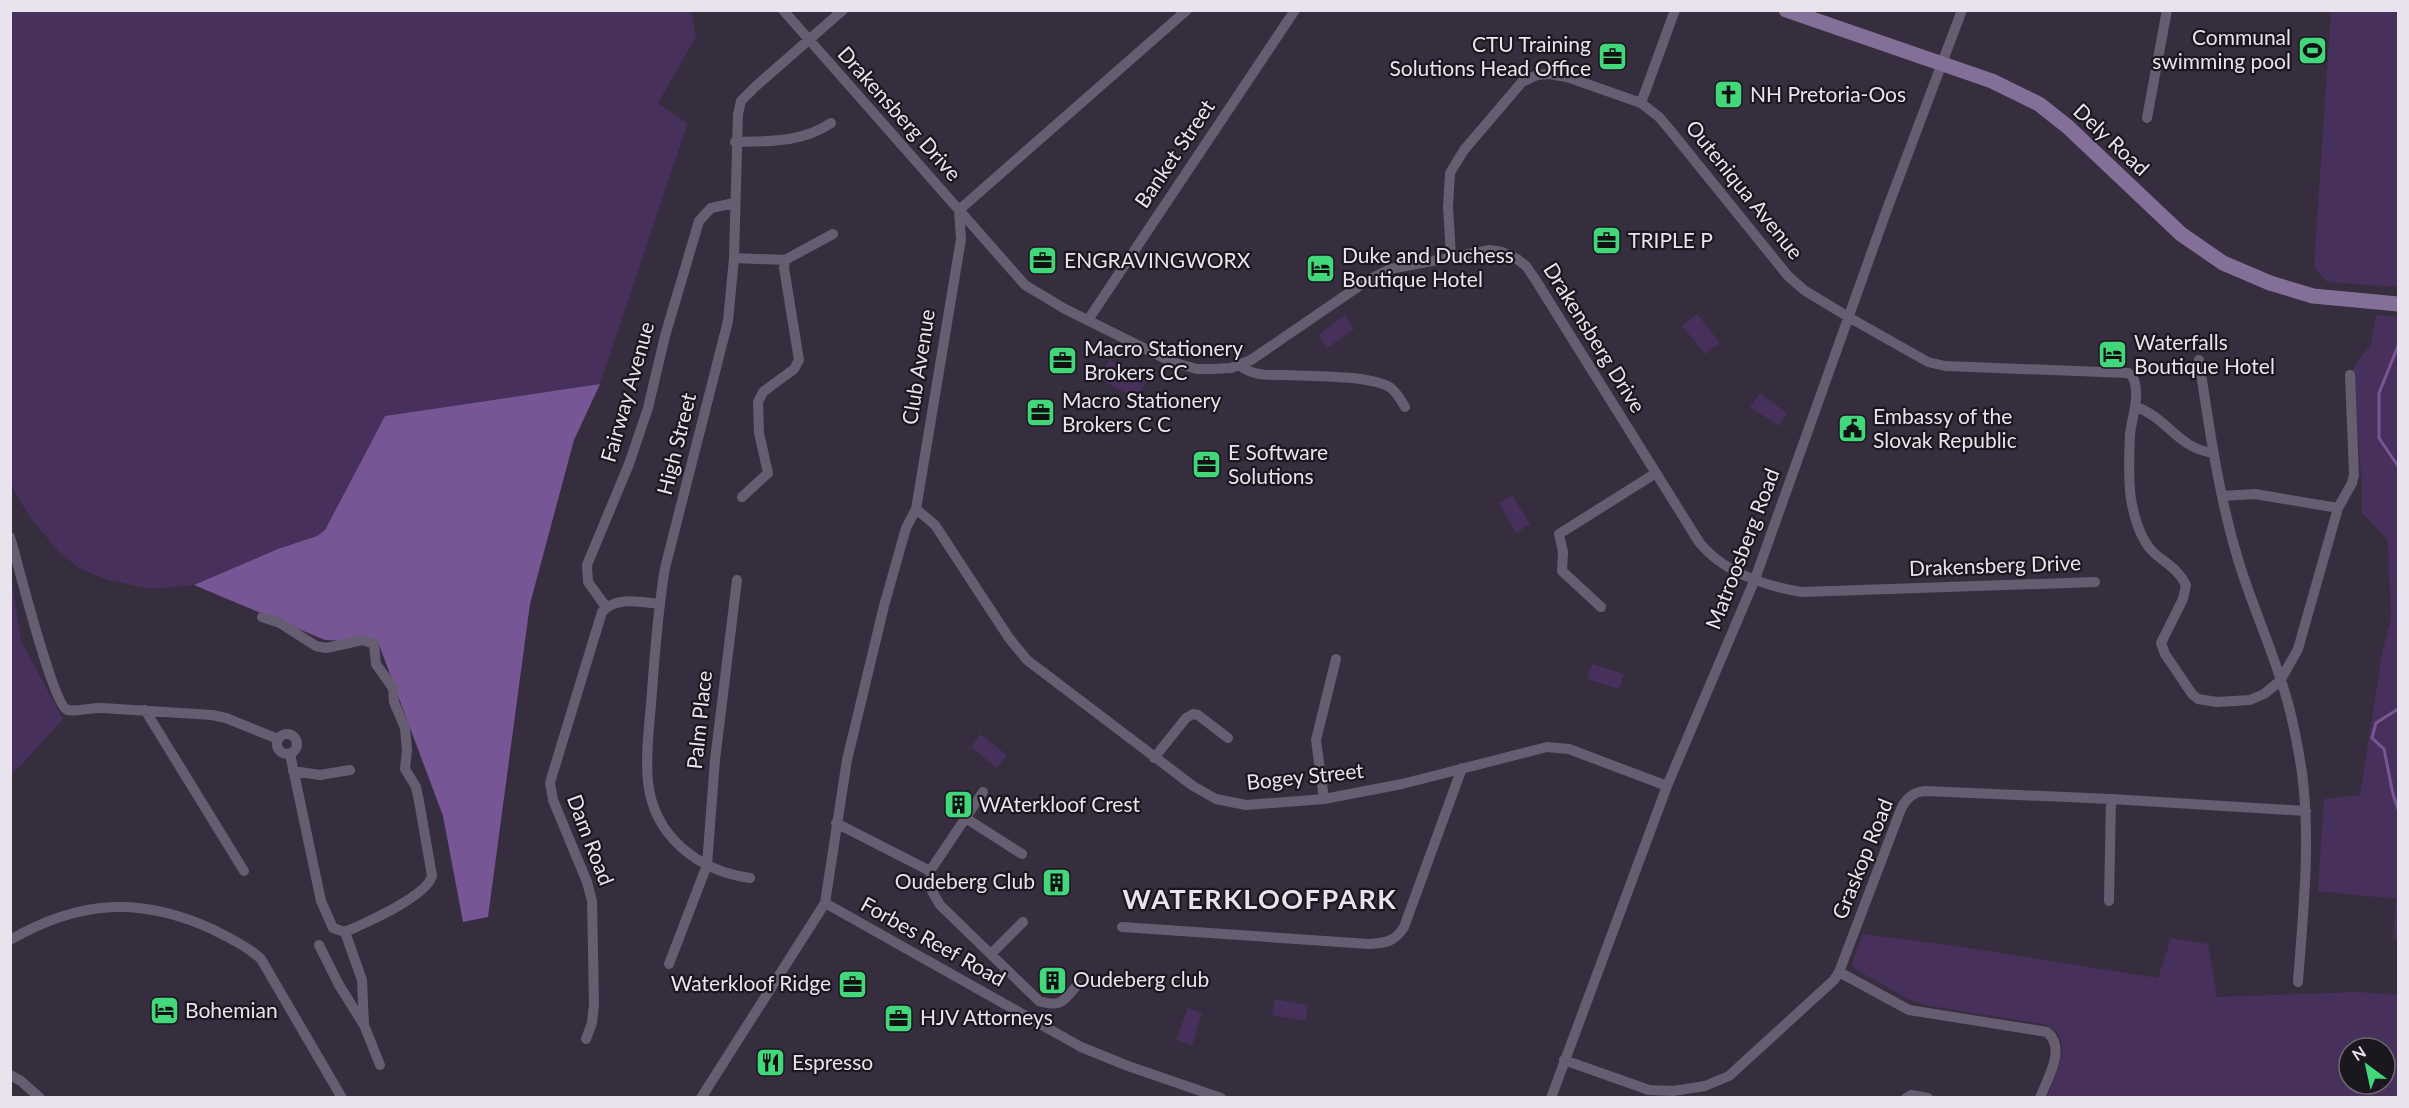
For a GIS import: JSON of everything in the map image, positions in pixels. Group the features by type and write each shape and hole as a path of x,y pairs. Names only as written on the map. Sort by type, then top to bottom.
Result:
{"street":[{"name":"Drakensberg Drive","path":"783,10 1025,285 1045,298 1185,367 1211,369 1239,365 1266,351 1378,274 1390,269 1490,250 1502,252 1526,266 1707,552 1717,561 1755,579 1783,589 1802,592 2095,582"},
{"name":"High Street","path":"750,878 728,875 690,856 669,834 657,811 650,790 648,745 659,604 665,568 728,321 734,258 735,142 741,101 843,10"},
{"path":"959,210 1187,10"},
{"name":"Banket Street","path":"1088,320 1295,10"},
{"path":"1641,104 1675,10"},
{"name":"Dely Road","path":"1786,10 1992,81 2045,108 2181,234 2223,263 2270,283 2313,296 2398,304"},
{"name":"Matroosberg Road","path":"1551,1098 1667,786 1755,579 1886,212 1944,63 1962,10"},
{"path":"2147,118 2167,10"},
{"name":"Outeniqua Avenue","path":"1451,256 1448,207 1450,173 1464,150 1522,82 1536,75 1558,75 1641,104 1659,117 1788,276 1804,290 1912,354 1928,362 1945,366 2127,372 2135,381 2136,407"},
{"path":"735,142 792,140 813,134 831,123"},
{"name":"Fairway Avenue","path":"606,607 588,582 587,565 629,464 648,408 665,336 699,221 711,208 734,203"},
{"name":"Club Avenue","path":"701,1098 825,903 847,759 884,606 906,528 916,509 961,239 959,210"},
{"path":"734,258 785,260 833,234"},
{"path":"961,239 987,242"},
{"path":"742,497 768,473 759,433 757,407 759,397 797,366 800,360 784,268 785,260"},
{"path":"2199,360 2222,496 2237,558 2290,711 2306,811 2298,982"},
{"path":"1239,365 1255,374 1353,379 1378,383 1391,388 1405,407"},
{"path":"2213,453 2195,449 2181,441 2151,414 2136,407 2130,437 2131,498 2135,518 2148,545 2177,570 2186,585 2183,599 2161,643 2165,654 2192,694 2198,699 2217,702 2250,700 2264,694 2280,681 2298,649 2338,507 2352,483 2355,467 2350,375"},
{"path":"1601,607 1562,571 1563,552 1559,534 1656,473"},
{"path":"2222,496 2255,494 2338,507"},
{"name":"Bogey Street","path":"916,509 930,519 940,531 1019,652 1154,758 1193,786 1229,803 1268,805 1324,799 1401,784 1547,747 1569,749 1667,786"},
{"path":"10,537 41,647 61,704 71,711 90,707 226,718 278,739"},
{"name":"Palm Place","path":"669,964 707,865 716,749 737,580"},
{"path":"606,607 621,602 659,604"},
{"name":"Dam Road","path":"586,1039 592,1023 594,1004 592,901 587,882 553,800 550,783 598,620 606,607"},
{"path":"262,617 280,623 316,646 326,648 363,640 374,644 376,664 393,688 394,702 405,728 407,750 405,769 416,787 432,876 430,883 421,891 345,932 333,928 321,901 290,754"},
{"path":"1324,799 1316,740 1336,659"},
{"path":"145,710 244,871"},
{"path":"1154,758 1186,718 1192,714 1198,715 1228,738"},
{"path":"278,739 286,733 296,737 297,747 290,754"},
{"path":"278,739 278,748 283,753 290,754"},
{"path":"1122,927 1369,944 1392,941 1404,927 1462,768"},
{"path":"293,771 320,775 350,770"},
{"name":"Graskop Road","path":"1564,1060 1654,1091 1673,1091 1719,1081 1742,1065 1824,990 1839,972 1901,809 1909,797 1925,791 2306,811"},
{"path":"983,792 930,871 933,894 1039,1001 1051,1005 1061,1003 1077,984"},
{"path":"2109,901 2111,799"},
{"path":"967,819 1022,854"},
{"path":"836,823 930,871"},
{"name":"Forbes Reef Road","path":"825,903 1081,1047 1221,1098"},
{"path":"10,940 49,920 104,907 158,910 202,925 242,944 252,950 269,970 342,1098"},
{"path":"991,954 1023,922"},
{"path":"345,932 362,980 364,1025"},
{"path":"319,945 339,985 364,1025 380,1065"},
{"path":"1839,972 1909,1010 2040,1030 2052,1036 2056,1048 2052,1067 2040,1098"},
{"path":"10,1076 21,1081 40,1098"},
{"path":"1906,1098 1911,1095 1928,1098"}],"shaded area":[{"path":"10,11 691,11 696,37 658,103 687,125 600,384 385,416 325,530 317,536 278,549 194,585 151,589 108,580 79,568 58,551 29,516 11,485"},
{"path":"2331,11 2398,11 2398,287 2327,282 2314,267"},
{"path":"1697,314 1720,343 1705,354 1682,326"},
{"path":"1345,315 1354,329 1327,348 1318,335"},
{"path":"2376,315 2398,317 2398,939 2393,939 2396,899 2318,891 2324,799 2360,795 2383,648 2391,619 2388,540 2362,513 2353,368 2371,344"},
{"path":"1110,360 1147,380 1137,399 1099,379"},
{"path":"600,384 574,440 530,604 488,917 463,922 443,816 378,642 325,640 194,585 278,549 317,536 325,530 385,416"},
{"path":"1760,393 1787,413 1779,426 1750,407"},
{"path":"1512,495 1530,524 1516,533 1499,503"},
{"path":"11,574 21,641 63,719 11,776"},
{"path":"1592,664 1624,674 1619,689 1587,679"},
{"path":"980,734 1007,755 997,768 971,747"},
{"path":"1863,934 1956,946 2158,978 2171,938 2208,944 2217,997 2358,992 2398,995 2398,1097 2047,1097 2058,1069 2062,1049 2056,1031 2047,1025 1930,1006 1908,999 1855,969 1852,963"},
{"path":"1275,999 1308,1005 1305,1021 1272,1015"},
{"path":"1187,1008 1202,1013 1192,1045 1177,1040"}],"waterway":[{"path":"2398,346 2379,393 2379,438 2398,466"},
{"path":"2398,709 2376,723 2372,738 2384,749 2398,809"}],"place":[{"name":"Communal swimming pool","path":"2312,50"},
{"name":"CTU Training Solutions Head Office","path":"1612,57"},
{"name":"NH Pretoria-Oos","path":"1729,95"},
{"name":"TRIPLE P","path":"1607,241"},
{"name":"ENGRAVINGWORX","path":"1043,261"},
{"name":"Duke and Duchess Boutique Hotel","path":"1321,268"},
{"name":"Waterfalls Boutique Hotel","path":"2113,355"},
{"name":"Macro Stationery Brokers CC","path":"1063,361"},
{"name":"Macro Stationery Brokers C C","path":"1041,413"},
{"name":"Embassy of the Slovak Republic","path":"1852,429"},
{"name":"E Software Solutions","path":"1207,465"},
{"name":"WAterkloof Crest","path":"958,805"},
{"name":"Oudeberg Club","path":"1056,882"},
{"name":"Oudeberg club","path":"1052,980"},
{"name":"Waterkloof Ridge","path":"852,984"},
{"name":"Bohemian","path":"164,1011"},
{"name":"HJV Attorneys","path":"899,1018"},
{"name":"Espresso","path":"771,1063"}],"district":[{"name":"WATERKLOOFPARK","path":"1260,900"}]}
